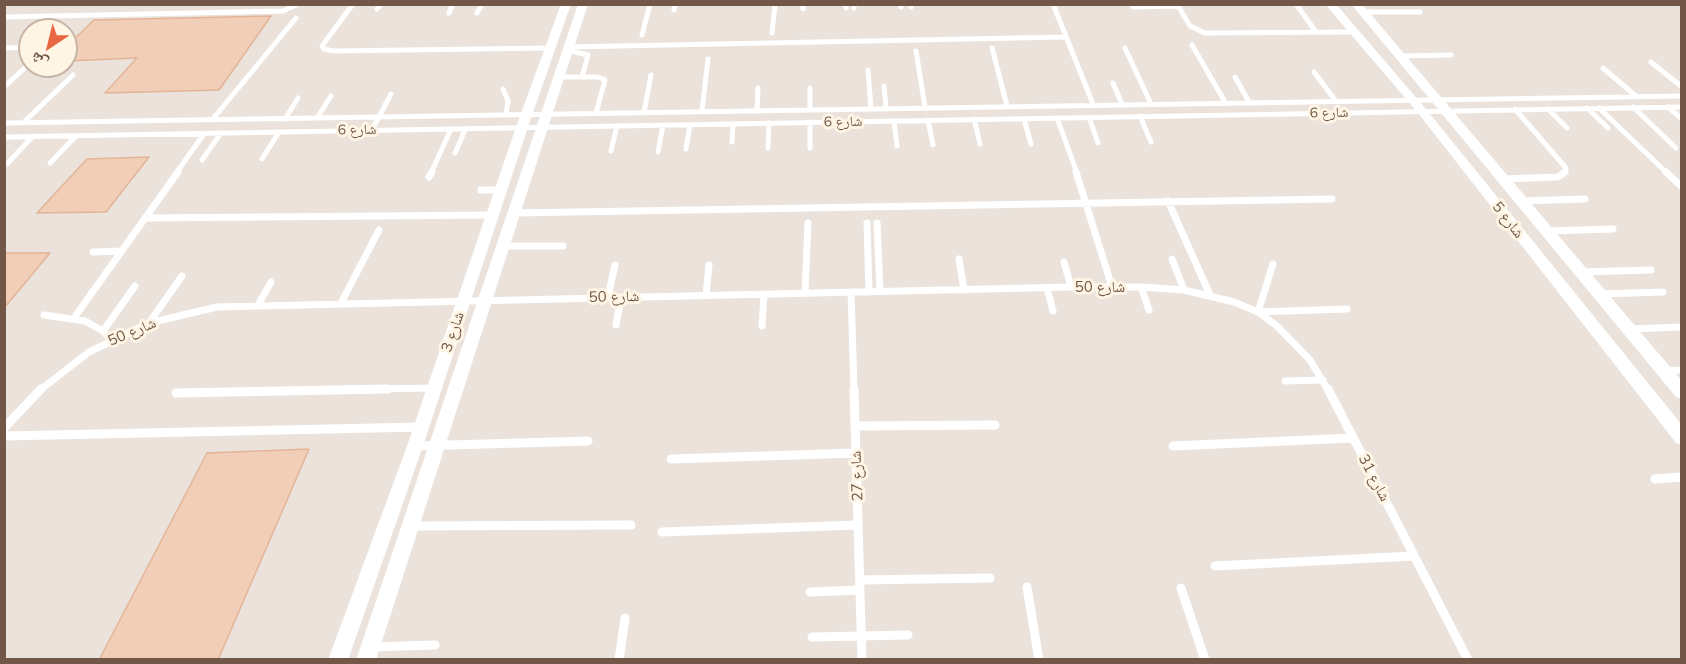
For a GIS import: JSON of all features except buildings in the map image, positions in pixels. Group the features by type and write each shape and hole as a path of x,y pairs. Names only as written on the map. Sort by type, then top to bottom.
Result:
{"street":[{"name":"شارع 3","path":"338,660 415,446 524,121 566,4"},
{"name":"شارع 3","path":"368,653 583,4"},
{"name":"شارع 5","path":"1330,4 1351,32 1418,106 1682,438"},
{"name":"شارع 5","path":"1359,8 1682,393"}],"lane":[{"path":"4,17 283,11 298,4"},
{"path":"353,4 322,46 324,49 334,51 550,48"},
{"path":"449,13 453,4"},
{"path":"477,13 482,4"},
{"path":"642,34 650,4"},
{"path":"772,33 774,4"},
{"path":"1053,4 1093,105"},
{"path":"1296,4 1317,32"},
{"path":"1133,7 1177,5 1190,26 1205,33 1351,32"},
{"path":"1359,8 1420,12"},
{"path":"212,120 296,18"},
{"path":"567,50 1066,37"},
{"path":"1192,45 1225,102"},
{"path":"992,48 1007,106"},
{"path":"1125,48 1151,104"},
{"path":"567,50 588,55 582,77"},
{"path":"916,51 925,107"},
{"path":"1399,56 1451,55"},
{"path":"702,111 708,59"},
{"path":"1651,62 1682,87"},
{"path":"1603,68 1637,97"},
{"path":"868,70 871,108"},
{"path":"1314,72 1335,100"},
{"path":"4,87 18,74"},
{"path":"644,112 651,75"},
{"path":"558,77 598,77 606,83 596,113"},
{"path":"24,123 70,78"},
{"path":"1235,78 1249,102"},
{"path":"1113,83 1122,104"},
{"path":"884,86 886,108"},
{"path":"757,110 759,88"},
{"path":"810,88 810,109"},
{"path":"503,89 508,101 506,114"},
{"path":"372,130 391,94"},
{"path":"316,118 331,96"},
{"name":"شارع 6","path":"4,137 451,129 596,113 1335,100 1440,106 1682,96"},
{"path":"285,119 298,98"},
{"name":"شارع 6","path":"4,123 506,114 524,121 543,120 617,126 1024,119 1418,106 1515,109 1682,106"},
{"path":"1633,107 1676,147"},
{"path":"1668,107 1682,119"},
{"path":"1587,108 1608,128"},
{"path":"1599,108 1682,187"},
{"path":"1502,179 1558,177 1565,174 1566,168 1515,109"},
{"path":"1548,109 1567,128"},
{"path":"1140,116 1151,141"},
{"path":"1089,117 1098,143"},
{"path":"1057,118 1087,202 1112,287"},
{"path":"974,119 980,144"},
{"path":"1024,119 1030,144"},
{"path":"928,120 933,145"},
{"path":"894,121 897,146"},
{"path":"810,122 810,148"},
{"path":"768,148 769,123"},
{"path":"687,149 690,124"},
{"path":"732,142 733,124"},
{"path":"658,152 663,125"},
{"path":"611,151 617,126"},
{"path":"455,153 466,128"},
{"path":"429,177 451,129"},
{"path":"262,159 279,132"},
{"path":"202,160 221,133"},
{"path":"74,318 204,134"},
{"path":"7,164 33,136"},
{"path":"50,163 76,136"},
{"path":"481,190 501,190"},
{"path":"514,213 1332,199"},
{"path":"1520,201 1585,199"},
{"path":"1168,201 1210,295"},
{"path":"145,218 492,215"},
{"path":"806,293 808,223"},
{"path":"867,223 869,292"},
{"path":"877,223 880,291"},
{"path":"341,303 379,230"},
{"path":"1546,231 1613,230"},
{"path":"504,246 564,246"},
{"path":"93,252 121,251"},
{"path":"959,259 964,290"},
{"path":"1172,259 1184,290"},
{"path":"1064,262 1071,287"},
{"path":"1273,264 1258,312 1347,309"},
{"path":"608,297 615,265"},
{"path":"706,295 710,265"},
{"path":"1580,272 1651,270"},
{"path":"149,323 182,276"},
{"path":"258,305 272,282"},
{"path":"103,331 135,286"},
{"path":"1141,287 1149,310"},
{"name":"شارع 50","path":"4,428 28,399 67,367 111,340 149,323 195,310 258,305 1141,287 1184,290 1210,295 1258,312"},
{"path":"1047,288 1053,311"},
{"name":"شارع 27","path":"851,292 862,660"},
{"path":"1598,294 1663,292"},
{"path":"762,326 764,294"},
{"path":"616,325 621,297"},
{"name":"شارع 31","path":"1258,312 1294,343 1323,380 1468,660"},
{"path":"44,315 74,318 103,331 111,340"},
{"path":"1628,329 1682,327"},
{"path":"1663,371 1682,370"},
{"path":"1285,381 1323,380"},
{"path":"176,393 434,388"},
{"path":"855,426 995,425"},
{"path":"4,436 421,427"},
{"path":"1173,446 1353,438"},
{"path":"415,446 588,441"},
{"path":"671,459 856,453"},
{"path":"1655,478 1682,477"},
{"path":"411,526 631,525"},
{"path":"662,532 858,525"},
{"path":"1215,566 1414,556"},
{"path":"810,592 860,585 990,578"},
{"path":"1027,587 1039,660"},
{"path":"1181,588 1205,660"},
{"path":"619,660 625,618"},
{"path":"812,637 908,634"},
{"path":"368,653 435,645"}],"shaded area":[{"path":"4,5 1681,5 1681,659 5,659"}]}
